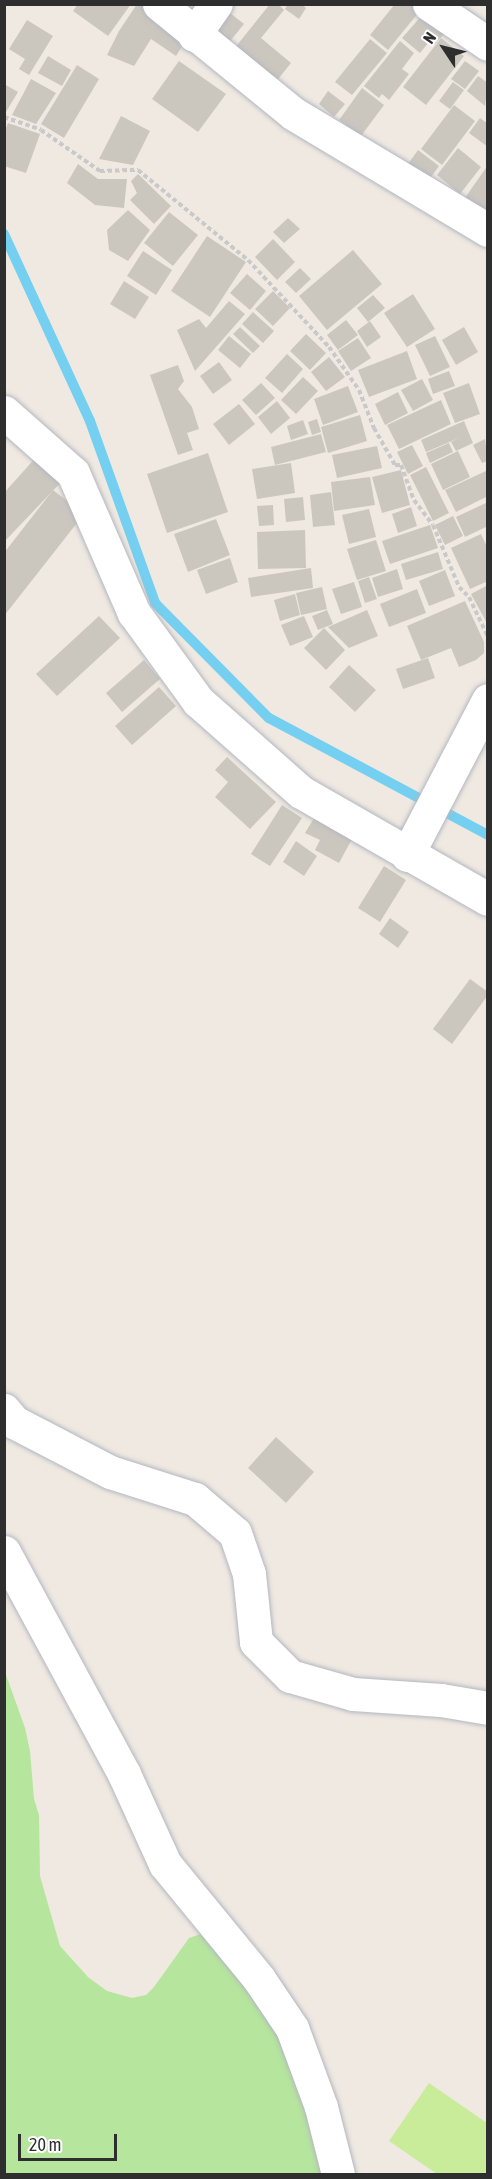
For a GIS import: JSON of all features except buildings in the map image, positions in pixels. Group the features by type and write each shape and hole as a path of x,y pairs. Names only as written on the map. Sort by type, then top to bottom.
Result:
{"street":[{"path":"159,4 194,35 294,114 488,230"},
{"path":"194,35 216,4"},
{"path":"429,4 488,44"},
{"path":"4,412 73,473 134,613 198,701 301,792 407,855 488,899"},
{"path":"407,855 488,700"},
{"path":"4,1410 14,1422 110,1472 195,1499 235,1533 249,1574 256,1642 290,1676 353,1694 441,1700 488,1708"},
{"path":"4,1552 124,1774 165,1864 260,1978 292,2028 321,2106 338,2175"}],"path":[{"path":"4,117 41,130 100,171 138,170 256,268 329,347 359,390 374,428 394,465 401,465 414,500 433,525 459,587 469,597 488,637"}],"green space":[{"path":"4,1669 25,1728 30,1751 34,1799 39,1815 40,1876 60,1946 88,1977 107,1991 132,1998 146,1995 154,1987 189,1938 201,1934 236,1948 290,2059 321,2163 320,2174 5,2174"},
{"path":"429,2083 487,2123 487,2174 437,2174 389,2141"}],"waterway":[{"path":"4,234 90,421 155,603 269,718 488,835"}]}
